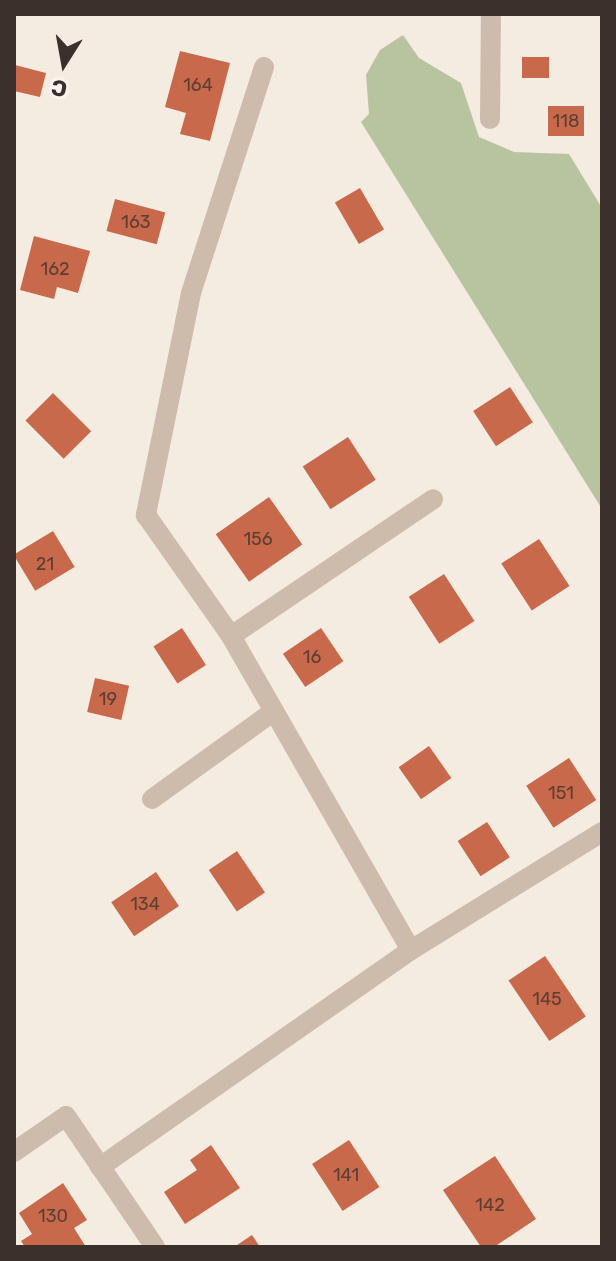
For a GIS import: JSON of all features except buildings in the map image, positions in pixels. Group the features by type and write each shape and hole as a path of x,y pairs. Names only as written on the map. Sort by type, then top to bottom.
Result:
{"street":[{"path":"490,119 491,14"},
{"path":"264,67 191,293 144,502 231,636 411,950"},
{"path":"231,636 433,499"},
{"path":"152,799 274,711"},
{"path":"100,1167 411,950 602,832"},
{"path":"14,1152 66,1116 155,1247"}],"green space":[{"path":"403,35 419,58 461,83 479,137 514,152 569,154 602,208 602,509 361,122 369,114 366,75 380,50"}]}
